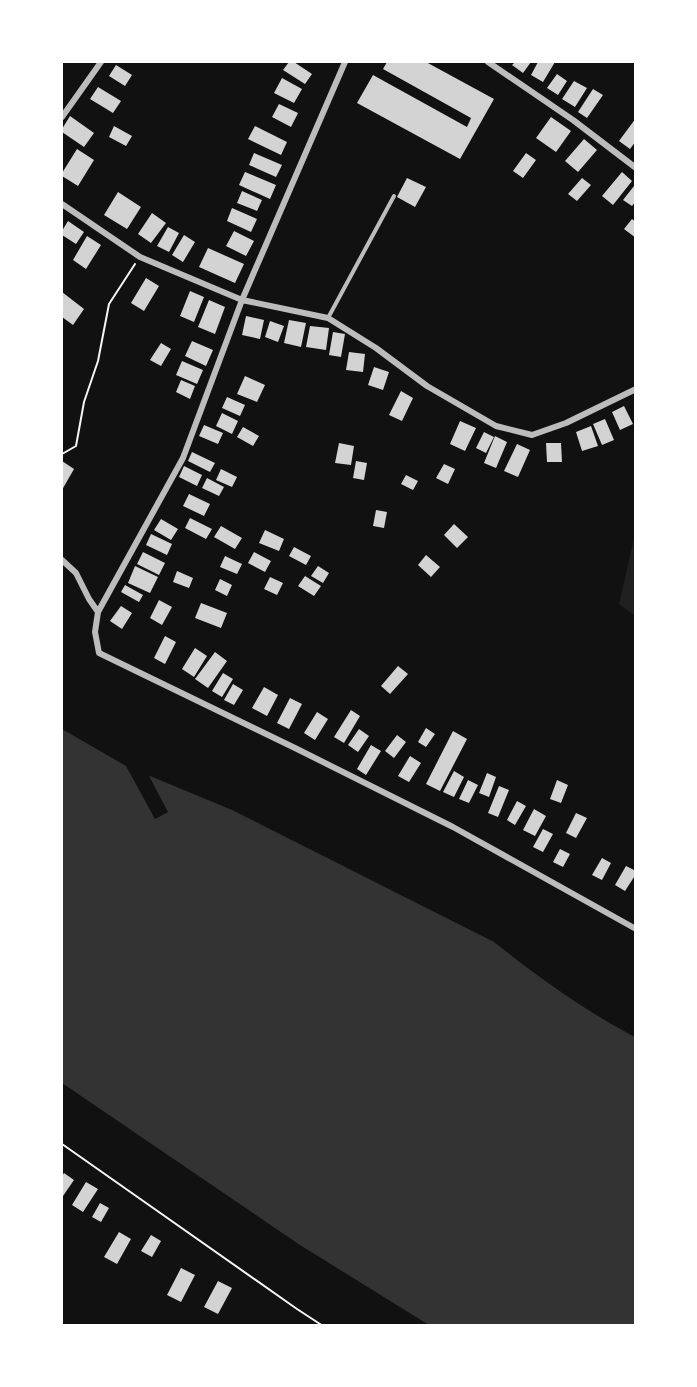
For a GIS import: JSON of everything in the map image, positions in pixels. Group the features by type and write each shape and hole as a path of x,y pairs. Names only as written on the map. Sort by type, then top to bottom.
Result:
{"street":[{"path":"62,117 101,62"},
{"path":"345,62 242,300 183,458 98,612 95,632 99,653 453,827 636,929"},
{"path":"488,62 573,120 636,168"},
{"path":"62,204 140,257 242,300 328,318 376,348 427,386 496,426 532,435 566,423 636,389"},
{"path":"62,560 76,573 98,612"}],"lane":[{"path":"328,318 394,196"}],"path":[{"path":"62,454 76,446 84,402 98,362 109,304 140,257"},
{"path":"62,1144 322,1326"}],"shaded area":[{"path":"635,535 635,616 619,604"},
{"path":"62,729 126,766 232,810 494,942 562,993 635,1037 635,1325 429,1325 300,1245 62,1083"}],"pier":[{"path":"129,764 147,772 168,812 155,819 126,766"}],"building":[{"path":"289,62 294,62 312,74 305,84 283,70"},
{"path":"387,62 426,62 494,99 460,159 357,103 373,75 467,127 471,118 383,69"},
{"path":"515,62 531,62 523,73 512,65"},
{"path":"538,62 555,62 543,82 531,75"},
{"path":"116,65 132,75 125,86 109,76"},
{"path":"557,74 567,81 558,95 547,88"},
{"path":"282,78 302,89 294,103 274,93"},
{"path":"574,81 587,88 575,107 562,99"},
{"path":"98,87 121,101 113,113 90,99"},
{"path":"593,89 603,95 587,118 578,112"},
{"path":"279,104 298,113 291,127 272,117"},
{"path":"70,116 94,133 84,147 62,132"},
{"path":"551,117 571,131 556,152 536,138"},
{"path":"636,118 636,141 630,149 619,141"},
{"path":"114,126 132,136 126,146 109,137"},
{"path":"255,126 287,142 281,155 248,139"},
{"path":"584,139 597,150 578,172 565,161"},
{"path":"77,149 94,160 78,186 62,176"},
{"path":"254,153 282,165 276,177 249,165"},
{"path":"526,153 536,160 523,178 513,171"},
{"path":"245,172 276,185 270,199 239,185"},
{"path":"622,172 632,181 613,205 602,196"},
{"path":"407,178 426,187 415,207 397,197"},
{"path":"582,178 591,185 577,201 568,194"},
{"path":"634,186 636,187 636,201 632,206 623,200"},
{"path":"242,191 262,200 257,211 237,203"},
{"path":"118,192 141,207 127,229 104,215"},
{"path":"232,208 257,219 251,232 227,221"},
{"path":"152,213 166,223 151,243 138,234"},
{"path":"632,219 636,222 636,238 624,229"},
{"path":"68,221 84,232 76,244 62,235"},
{"path":"168,227 179,233 169,252 157,246"},
{"path":"234,231 254,241 246,256 226,246"},
{"path":"184,235 195,242 183,262 172,255"},
{"path":"87,236 101,245 86,269 73,260"},
{"path":"208,248 244,264 235,283 199,267"},
{"path":"146,278 159,286 144,311 131,303"},
{"path":"190,291 204,297 194,322 180,316"},
{"path":"62,292 84,309 73,325 62,317"},
{"path":"209,300 225,307 215,334 198,327"},
{"path":"246,316 264,320 260,339 242,335"},
{"path":"289,320 306,323 301,347 284,343"},
{"path":"270,321 284,326 278,342 265,337"},
{"path":"310,326 329,328 326,350 306,347"},
{"path":"333,332 345,334 341,357 329,355"},
{"path":"192,341 213,350 206,366 185,356"},
{"path":"161,343 171,349 161,366 150,360"},
{"path":"349,352 365,354 363,372 346,370"},
{"path":"182,361 203,370 197,384 176,375"},
{"path":"374,367 389,372 383,390 368,385"},
{"path":"245,376 265,385 257,402 237,394"},
{"path":"181,380 195,386 190,399 176,392"},
{"path":"401,391 413,398 402,421 389,415"},
{"path":"227,397 245,405 240,416 222,408"},
{"path":"624,406 633,424 620,430 612,412"},
{"path":"222,413 238,421 232,434 216,426"},
{"path":"605,419 614,440 602,445 593,424"},
{"path":"460,421 476,428 465,451 450,444"},
{"path":"204,425 223,433 218,444 199,436"},
{"path":"591,426 598,446 582,451 576,432"},
{"path":"243,427 259,436 253,446 237,437"},
{"path":"484,432 494,437 486,453 476,448"},
{"path":"495,436 507,442 496,468 484,463"},
{"path":"339,443 354,446 351,465 335,463"},
{"path":"546,443 561,443 562,462 547,462"},
{"path":"517,444 530,450 518,477 504,471"},
{"path":"192,452 215,463 210,472 188,461"},
{"path":"62,461 74,469 62,490"},
{"path":"356,461 367,463 364,480 353,478"},
{"path":"444,464 455,469 448,484 436,478"},
{"path":"184,466 202,475 197,486 179,477"},
{"path":"221,469 237,477 232,487 216,480"},
{"path":"406,475 418,481 413,490 401,484"},
{"path":"207,478 224,487 219,496 202,488"},
{"path":"189,494 210,504 204,516 183,506"},
{"path":"376,510 387,512 384,528 373,526"},
{"path":"190,518 212,529 206,539 185,528"},
{"path":"161,519 178,529 171,540 154,530"},
{"path":"454,524 468,537 457,548 444,535"},
{"path":"221,526 242,538 235,549 214,537"},
{"path":"265,530 284,539 279,551 259,543"},
{"path":"151,534 172,544 167,555 146,545"},
{"path":"294,547 311,556 306,565 289,556"},
{"path":"143,552 165,563 159,575 137,564"},
{"path":"254,552 271,561 265,572 248,563"},
{"path":"426,555 440,567 431,577 418,565"},
{"path":"225,556 242,564 237,574 220,567"},
{"path":"135,566 158,577 150,593 128,583"},
{"path":"318,566 329,573 323,583 311,576"},
{"path":"177,571 193,578 189,588 173,582"},
{"path":"305,576 321,586 314,596 298,586"},
{"path":"270,577 283,583 277,595 264,589"},
{"path":"220,579 232,585 227,596 215,590"},
{"path":"125,585 143,595 139,602 121,592"},
{"path":"159,600 172,607 162,625 150,618"},
{"path":"201,603 227,613 221,628 195,618"},
{"path":"121,606 132,613 122,629 110,621"},
{"path":"165,636 176,642 165,664 154,658"},
{"path":"195,648 207,656 194,677 182,669"},
{"path":"215,652 227,661 208,688 195,679"},
{"path":"398,666 408,674 390,694 381,686"},
{"path":"223,673 233,679 222,697 212,691"},
{"path":"233,684 243,690 234,705 224,700"},
{"path":"264,687 278,695 267,716 252,708"},
{"path":"290,698 302,704 289,729 277,723"},
{"path":"351,710 360,716 344,743 334,737"},
{"path":"317,712 328,719 315,740 304,733"},
{"path":"426,728 435,734 426,747 418,742"},
{"path":"359,729 369,736 358,752 348,745"},
{"path":"453,731 467,739 440,791 426,784"},
{"path":"397,735 406,742 394,758 385,751"},
{"path":"371,745 381,751 366,775 357,769"},
{"path":"410,756 421,763 409,782 398,776"},
{"path":"454,771 464,777 454,797 443,792"},
{"path":"487,773 496,777 489,797 479,793"},
{"path":"468,780 478,785 469,803 459,799"},
{"path":"557,780 568,785 561,803 550,799"},
{"path":"499,786 509,790 498,817 488,813"},
{"path":"517,801 526,806 515,825 507,820"},
{"path":"534,809 546,816 535,836 523,830"},
{"path":"576,813 587,818 576,838 566,833"},
{"path":"543,829 553,834 543,852 533,847"},
{"path":"560,849 570,854 563,867 553,862"},
{"path":"602,858 611,863 602,880 592,875"},
{"path":"626,866 636,871 636,874 625,891 615,885"},
{"path":"64,1173 74,1180 63,1196 62,1176"},
{"path":"86,1182 98,1189 83,1212 72,1205"},
{"path":"100,1203 109,1208 101,1222 92,1217"},
{"path":"119,1232 131,1239 117,1264 104,1257"},
{"path":"151,1235 161,1241 152,1257 141,1251"},
{"path":"181,1268 195,1275 181,1302 167,1295"},
{"path":"218,1281 232,1288 218,1314 204,1307"}]}
